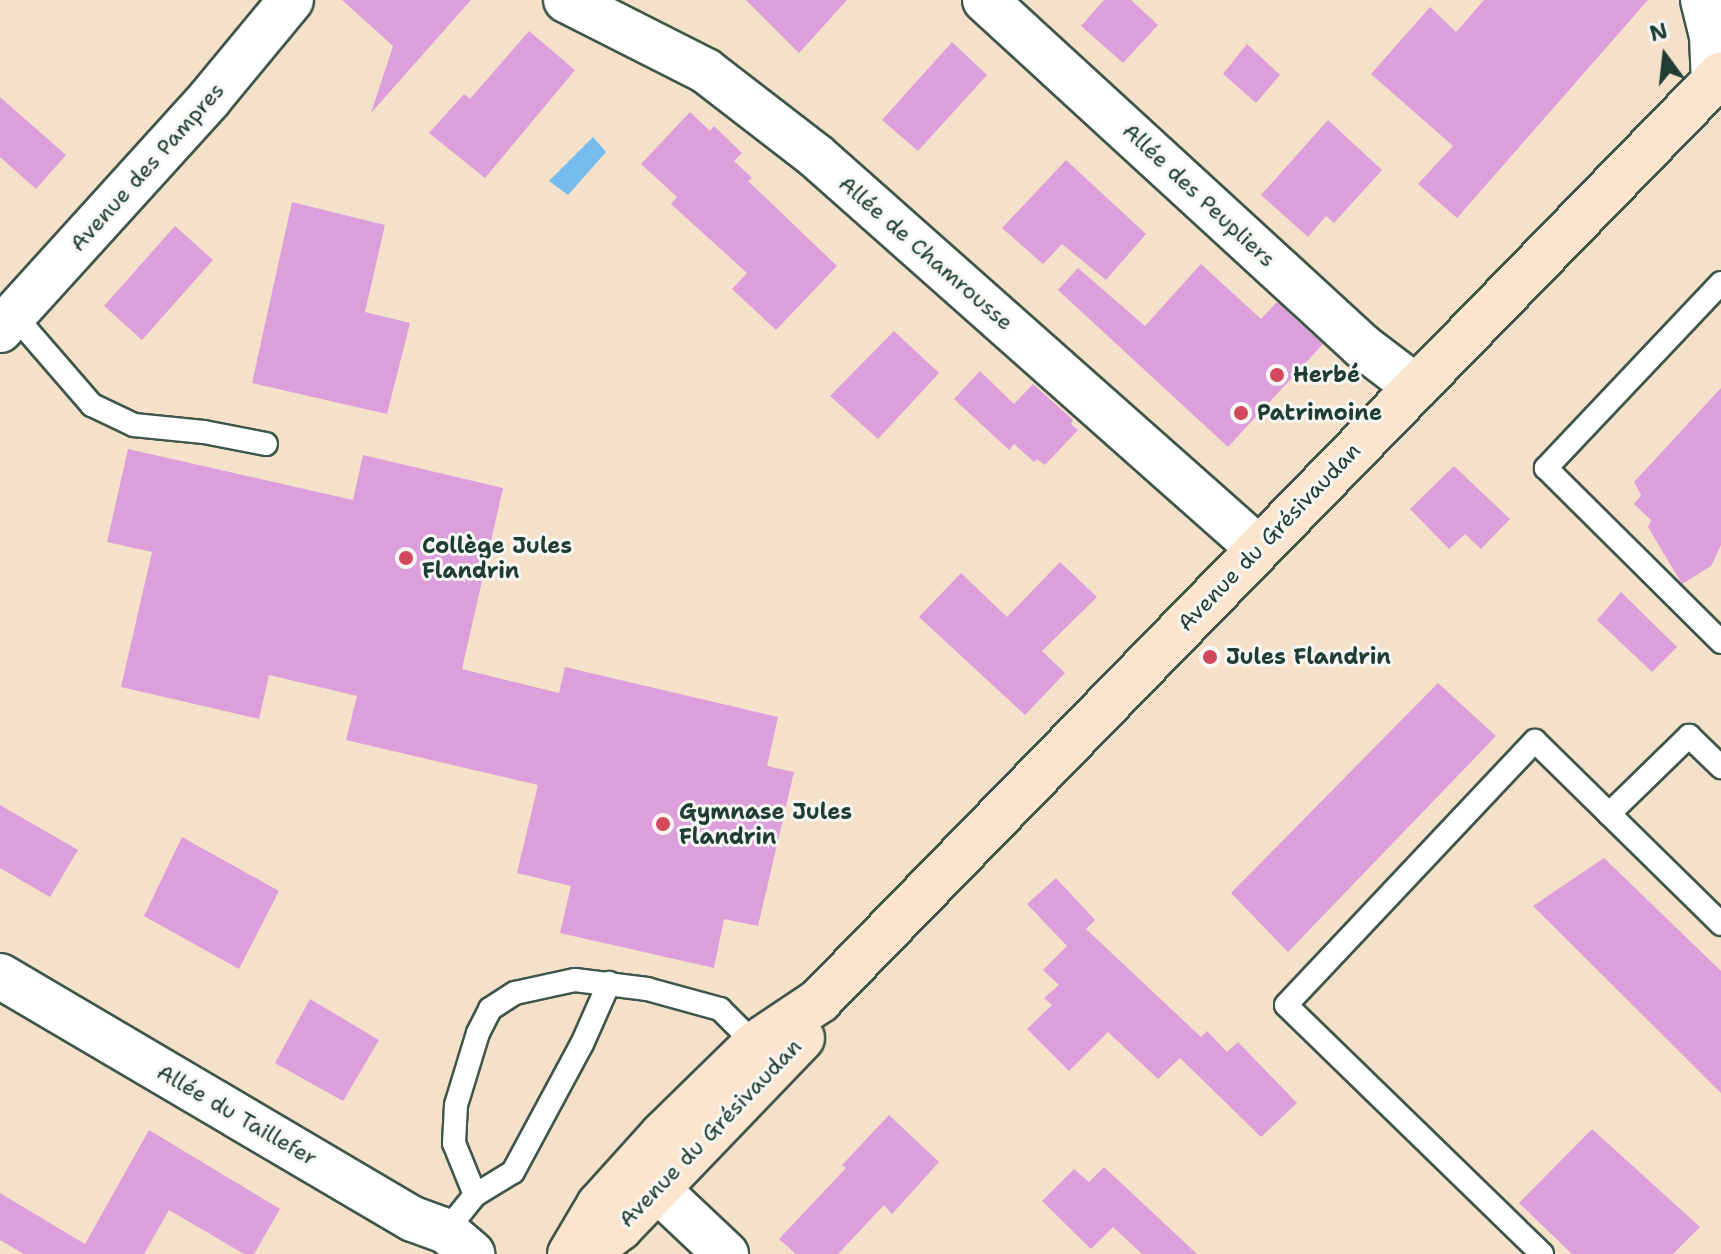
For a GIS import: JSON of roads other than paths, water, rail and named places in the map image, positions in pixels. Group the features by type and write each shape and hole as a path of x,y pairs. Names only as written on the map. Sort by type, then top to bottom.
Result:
{"street":[{"name":"Avenue des Pampres","path":"7,322 210,98 291,0"},
{"name":"Allée de Chamrousse","path":"566,0 706,71 816,156 1258,548"},
{"name":"Allée des Peupliers","path":"985,0 1362,346 1416,387"},
{"path":"1703,0 1717,78"},
{"name":"Avenue du Grésivaudan","path":"570,1254 599,1205 662,1135 764,1056 801,1040 819,1001 1717,78"},
{"name":"Allée du Taillefer","path":"0,976 413,1219 459,1242"},
{"name":"Avenue du Grésivaudan","path":"586,1254 620,1228 657,1189 764,1056"},
{"path":"657,1189 726,1254"}],"lane":[{"path":"1721,283 1546,468 1721,642"},
{"path":"7,322 92,405 134,425 204,432 266,444"},
{"path":"1609,814 1689,736 1721,767"},
{"path":"1542,1254 1286,1005 1535,741 1721,924"},
{"path":"475,1195 454,1143 456,1105 478,1033 490,1009 515,993 575,980 647,989 720,1009 764,1056"},
{"path":"459,1242 475,1195 513,1172 582,1044 609,983"}],"water":[{"path":"593,137 606,152 568,195 549,181"}],"place":[{"name":"Herbé","path":"1277,375"},
{"name":"Patrimoine","path":"1241,413"},
{"name":"Collège Jules Flandrin","path":"406,558"},
{"name":"Jules Flandrin","path":"1210,657"},
{"name":"Gymnase Jules Flandrin","path":"663,824"}]}
